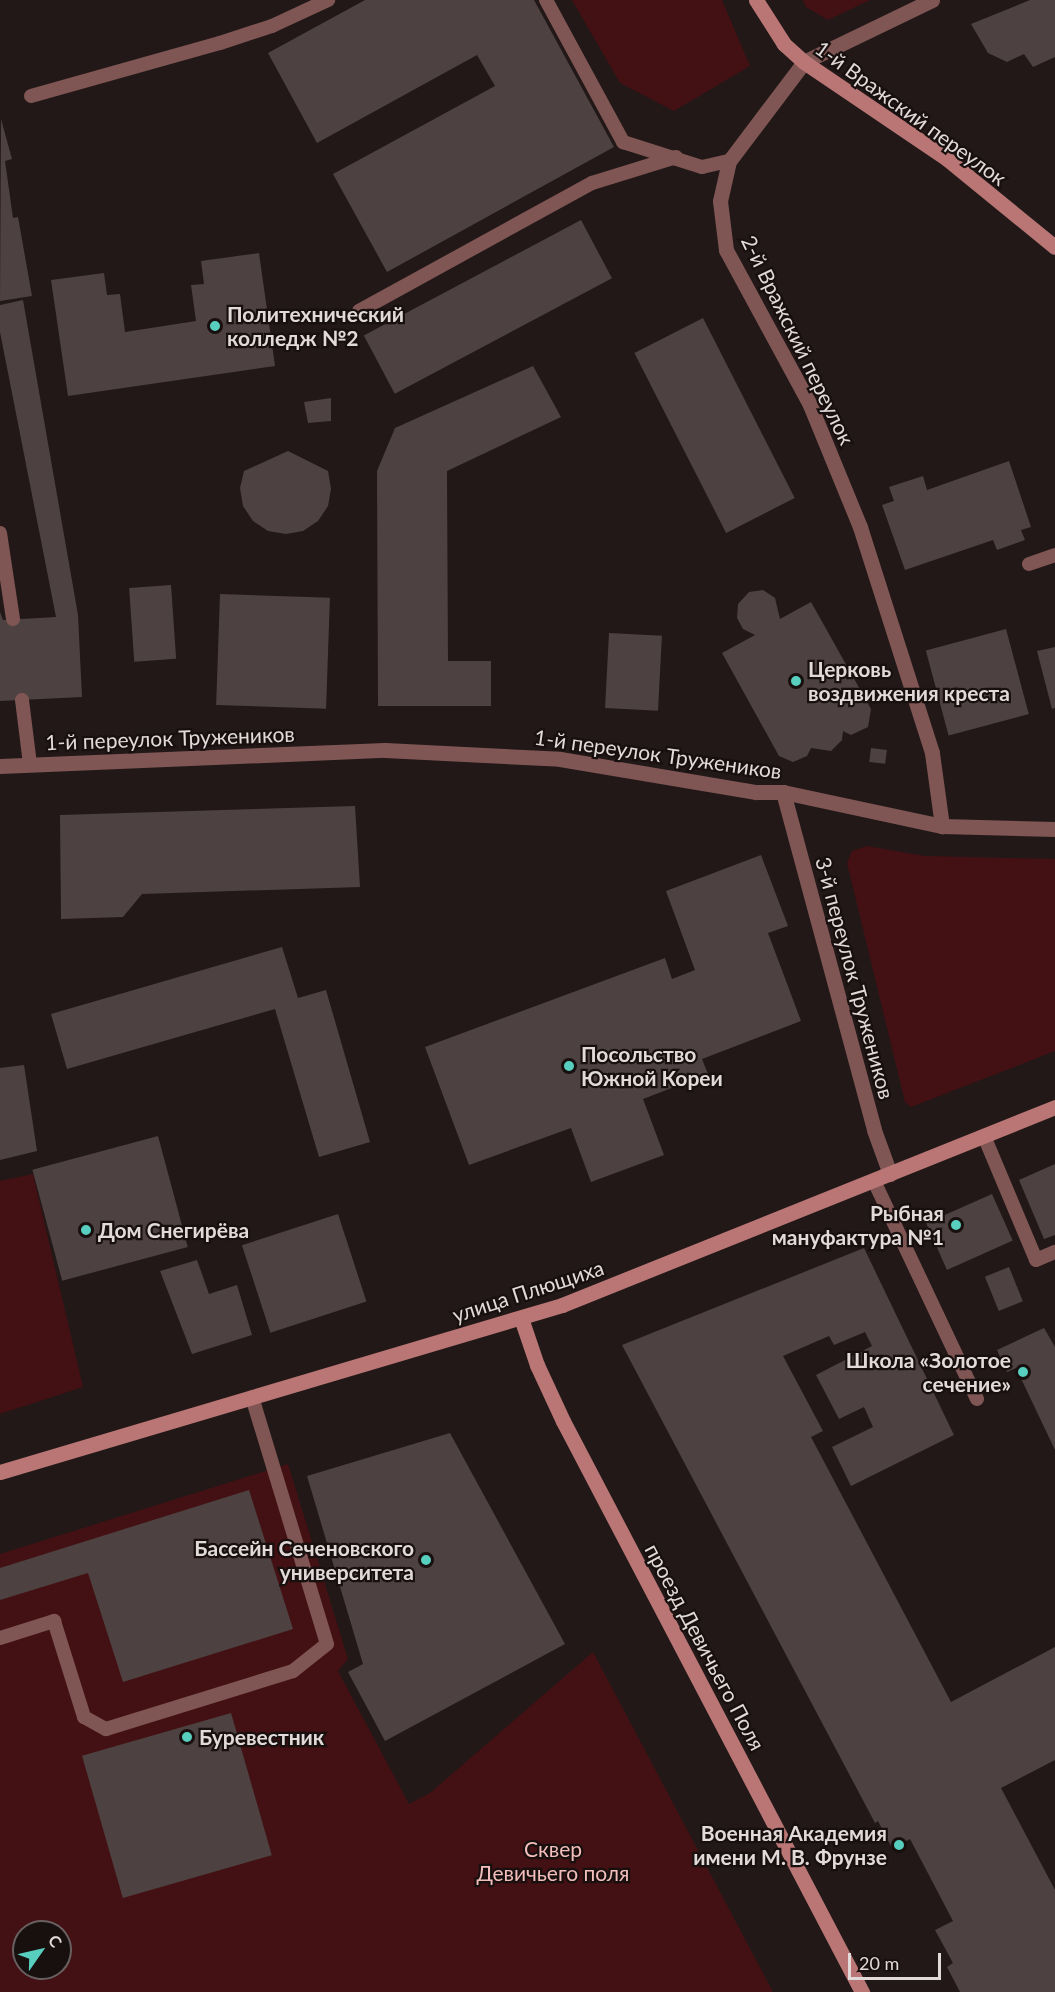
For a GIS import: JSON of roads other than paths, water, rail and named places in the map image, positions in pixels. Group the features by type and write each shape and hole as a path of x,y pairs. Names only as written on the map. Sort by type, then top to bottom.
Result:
{"street":[{"name":"1-й Вражский переулок","path":"756,0 784,44 804,62 947,159 1055,248"},
{"path":"804,62 932,0"},
{"name":"2-й Вражский переулок","path":"804,62 729,161 720,201 726,250 810,405 860,527 932,753 942,826"},
{"name":"1-й переулок Тружеников","path":"0,766 385,750 560,759 756,792 783,792 942,826 1055,829"},
{"name":"3-й переулок Тружеников","path":"783,792 874,1130 890,1174"},
{"name":"улица Плющиха","path":"0,1473 521,1318 675,1263 1055,1107"},
{"name":"проезд Девичьего Поля","path":"521,1318 537,1365 563,1421 862,1992"}],"lane":[{"path":"31,96 220,43 272,26 328,0"},
{"path":"546,0 623,142 702,167 729,161"},
{"path":"359,311 592,183 676,157"},
{"path":"0,533 13,619"},
{"path":"1029,564 1055,555"},
{"path":"22,700 30,765"},
{"path":"984,1136 1036,1260 1055,1252"},
{"path":"874,1181 977,1399"},
{"path":"0,1638 54,1622 84,1718 106,1729 293,1671 327,1644 252,1397"}],"place":[{"name":"Политехнический колледж №2","path":"215,326"},
{"name":"Церковь воздвижения креста","path":"796,681"},
{"name":"Посольство Южной Кореи","path":"569,1066"},
{"name":"Рыбная мануфактура №1","path":"956,1225"},
{"name":"Дом Снегирёва","path":"86,1230"},
{"name":"Школа «Золотое сечение»","path":"1023,1372"},
{"name":"Бассейн Сеченовского университета","path":"426,1560"},
{"name":"Буревестник","path":"187,1737"},
{"name":"Военная Академия имени М. В. Фрунзе","path":"899,1845"}],"park label":[{"name":"Сквер Девичьего поля","path":"553,1861"}]}
